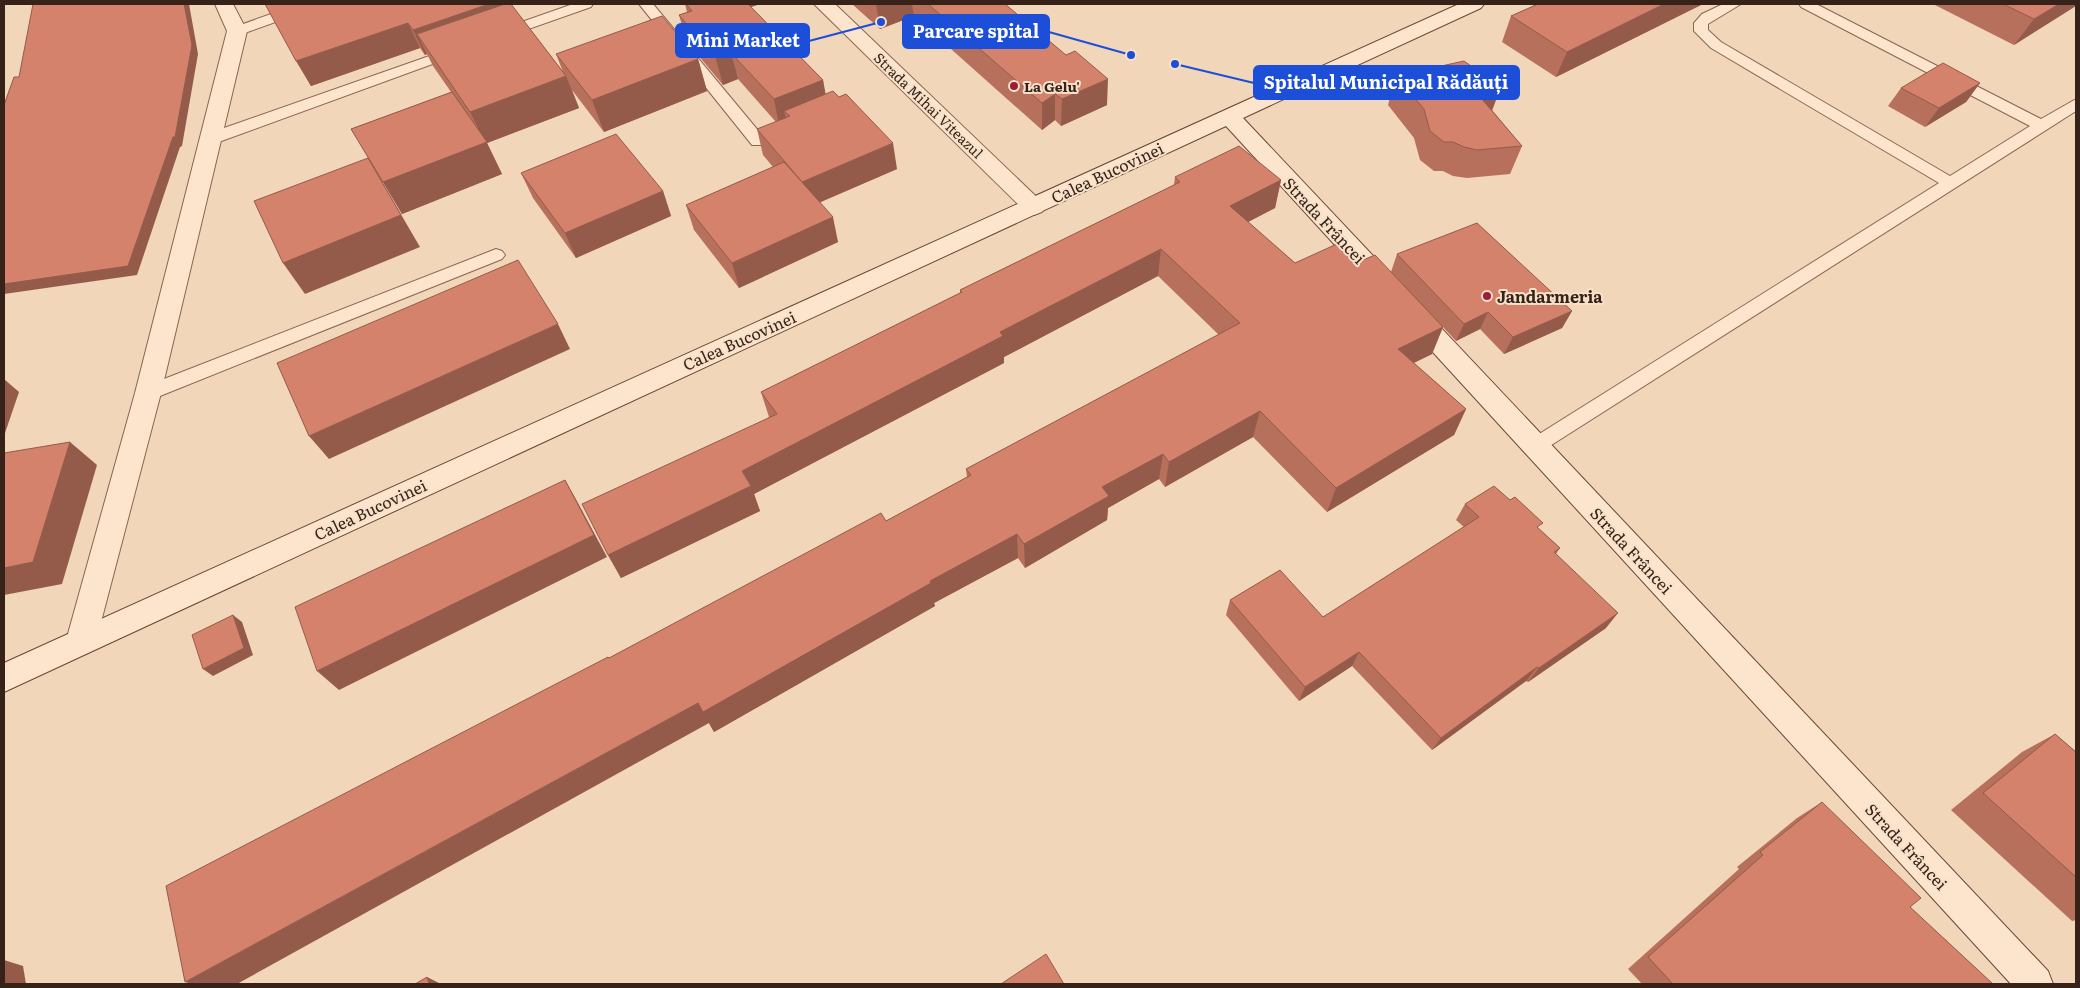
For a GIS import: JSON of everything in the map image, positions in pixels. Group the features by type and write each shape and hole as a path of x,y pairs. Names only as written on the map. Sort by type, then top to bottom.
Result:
{"street":[{"path":"81,641 148,393 237,31 224,4"},
{"name":"Strada Mihai Viteazul","path":"824,4 1034,207"},
{"name":"Calea Bucovinei","path":"4,678 81,641 1034,207 1228,115 1474,4"},
{"name":"Strada Frâncei","path":"1228,115 2035,984"}],"lane":[{"path":"237,31 312,4"},
{"path":"210,139 586,4"},
{"path":"646,4 758,141 802,123"},
{"path":"1734,4 1701,23 1701,31 1716,45 1950,183"},
{"path":"1806,4 2041,126"},
{"path":"1535,446 2076,104"},
{"path":"2060,114 2076,123"},
{"path":"148,393 496,255"}],"building":[{"path":"33,4 184,4 192,45 175,137 173,137 128,266 4,284 4,105 14,77 19,77"},
{"path":"265,4 489,4 413,30 408,23 296,61"},
{"path":"505,4 511,4 566,76 470,112 417,34"},
{"path":"686,4 748,4 823,80 774,99 731,53 716,59 679,15 692,11"},
{"path":"928,4 1005,4 1066,55 1075,51 1108,79 1062,99 1055,94 1042,103"},
{"path":"1538,4 1664,4 1567,52 1511,16"},
{"path":"2003,4 2059,4 2034,19"},
{"path":"662,16 698,59 592,100 556,54"},
{"path":"1464,61 1501,87 1481,98 1522,146 1477,150 1453,142 1444,142 1430,131 1424,109 1396,76"},
{"path":"1943,63 1980,83 1939,108 1901,88"},
{"path":"833,91 839,97 846,94 893,143 802,182 757,129 790,116 784,111"},
{"path":"452,92 487,142 383,182 351,129"},
{"path":"616,134 663,191 565,233 521,173"},
{"path":"1239,146 1281,180 1230,206 1295,263 1339,243 1358,262 1375,255 1443,327 1398,349 1466,409 1336,488 1260,411 1169,462 1163,454 1102,487 1109,496 1024,544 1017,534 930,581 931,583 703,712 698,703 185,982 166,886 609,658 881,513 886,521 971,475 966,469 1240,323 1161,249 1000,332 1003,336 742,471 751,486 608,555 582,504 777,414 761,392 962,292 960,290 1180,182 1175,177"},
{"path":"368,158 401,215 283,263 254,201"},
{"path":"784,162 833,217 732,263 686,205"},
{"name":"Jandarmeria","path":"1477,223 1572,311 1513,337 1488,312 1464,324 1397,254"},
{"path":"518,260 558,324 309,436 277,363"},
{"path":"70,442 33,562 4,568 4,453"},
{"path":"565,480 594,535 317,671 295,607"},
{"path":"1494,486 1510,500 1515,497 1543,523 1537,527 1560,548 1554,552 1618,613 1539,668 1537,667 1441,738 1359,652 1305,687 1230,600 1280,570 1323,617 1479,517 1465,504"},
{"path":"233,615 244,648 203,669 192,635"},
{"path":"2055,734 2076,752 2076,877 1983,793"},
{"path":"1822,802 1921,898 1910,907 1993,984 1673,984 1648,957 1763,855 1760,852"},
{"path":"1046,954 1064,984 1001,984"},
{"path":"427,977 429,984 415,984"}],"place":[{"name":"Mini Market","path":"881,22"},
{"name":"Parcare spital","path":"1131,55"},
{"name":"Spitalul Municipal Rădăuți","path":"1175,64"},
{"name":"La Gelu'","path":"1014,86"},
{"name":"Jandarmeria","path":"1487,296"}]}
